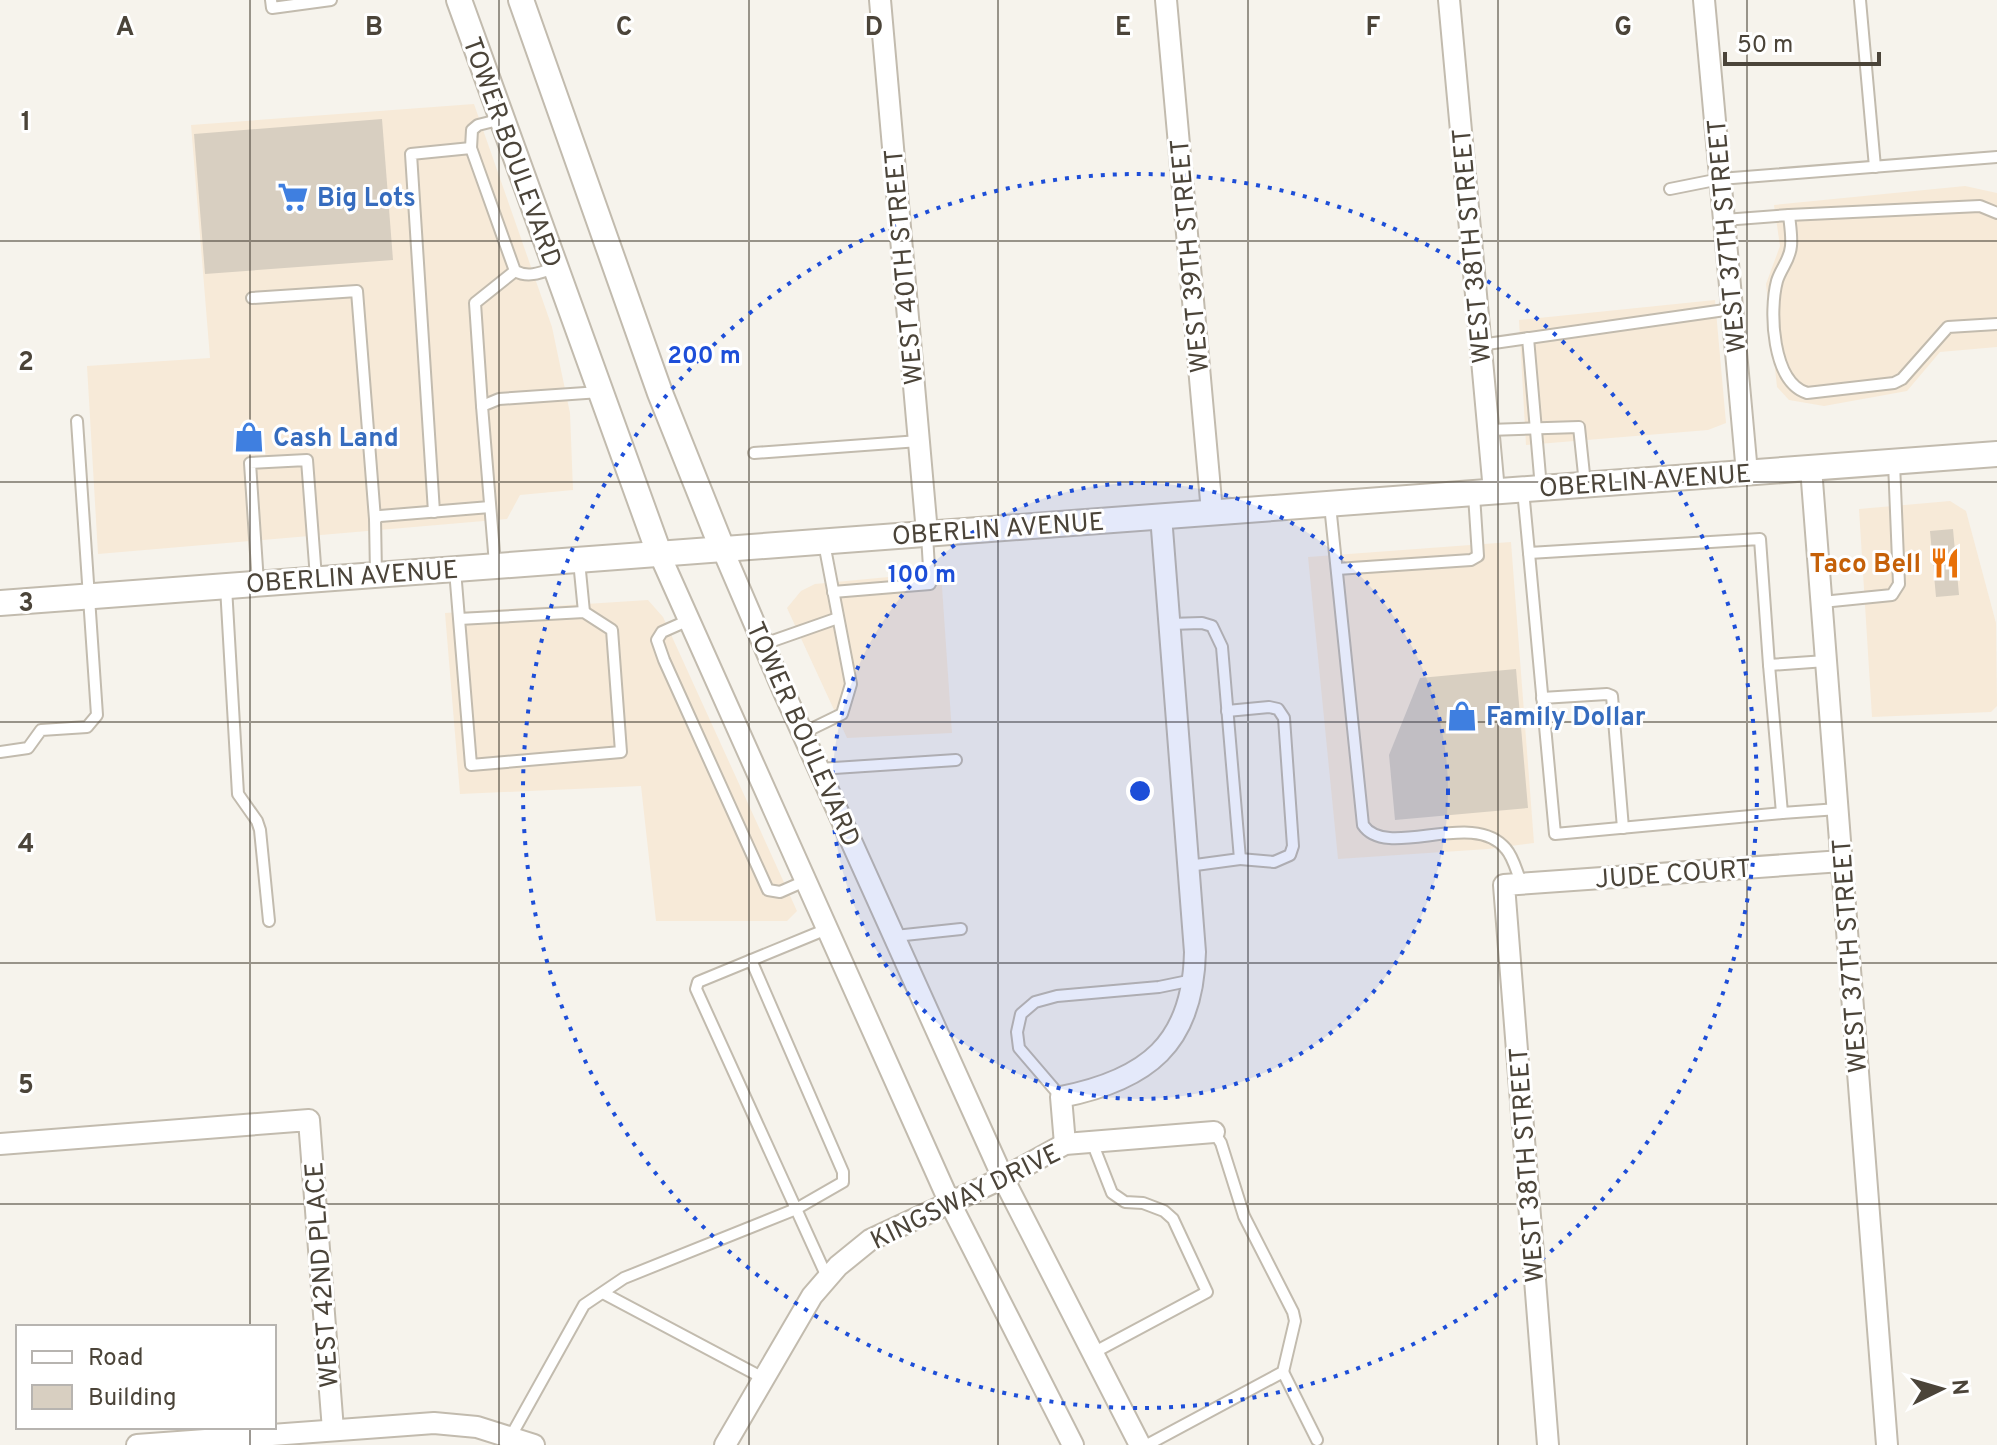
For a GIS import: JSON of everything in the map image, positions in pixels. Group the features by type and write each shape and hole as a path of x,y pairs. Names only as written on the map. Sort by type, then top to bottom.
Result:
{"street":[{"name":"TOWER BOULEVARD","path":"459,0 659,553 949,1201 1073,1445"},
{"name":"TOWER BOULEVARD","path":"521,0 660,393 722,548 1003,1178 1140,1445"},
{"name":"WEST 40TH STREET","path":"880,0 927,533"},
{"name":"WEST 39TH STREET","path":"1166,0 1212,512"},
{"name":"WEST 38TH STREET","path":"1449,0 1488,430 1484,492"},
{"name":"WEST 37TH STREET","path":"1704,0 1747,473"},
{"name":"OBERLIN AVENUE","path":"0,603 1997,454"},
{"name":"WEST 37TH STREET","path":"1811,468 1887,1445"},
{"path":"1065,1144 1061,1097 1119,1083 1163,1051 1187,1007 1194,980 1195,952 1161,516"},
{"name":"JUDE COURT","path":"1513,885 1842,861"},
{"name":"WEST 38TH STREET","path":"1513,885 1548,1445"},
{"name":"WEST 42ND PLACE","path":"0,1144 309,1120 333,1430"},
{"name":"KINGSWAY DRIVE","path":"725,1445 799,1317 827,1277 870,1240 1003,1178 1065,1144 1214,1132"},
{"path":"137,1445 434,1423 477,1427 534,1445"}],"lane":[{"path":"271,0 272,8 327,0"},
{"path":"1860,0 1875,167"},
{"path":"502,119 478,125 472,130 471,148 515,271 522,275 555,268"},
{"path":"434,512 411,154 471,148"},
{"path":"1670,189 1720,179 1997,157"},
{"path":"1724,220 1980,206 1997,213"},
{"path":"1789,215 1789,260 1778,279 1773,309 1783,373 1798,390 1807,393 1894,383 1902,379 1948,327 1997,324"},
{"path":"495,564 475,303 515,271"},
{"path":"252,298 357,291 375,519 376,574"},
{"path":"1480,345 1732,309"},
{"path":"1528,338 1536,427 1529,553 1555,834 1838,809"},
{"path":"482,406 499,399 600,392"},
{"path":"0,752 28,748 41,730 87,727 97,715 77,421"},
{"path":"1488,430 1579,427 1585,484"},
{"path":"754,453 919,441"},
{"path":"258,583 250,463 307,460 316,578"},
{"path":"1822,602 1892,595 1897,590 1894,461"},
{"path":"1337,569 1471,560 1478,556 1484,492"},
{"path":"1330,503 1363,825 1369,834 1381,838 1452,833 1488,835 1506,849 1513,885"},
{"path":"375,519 380,516 490,507"},
{"path":"833,592 930,584 927,533"},
{"path":"1529,553 1760,539 1782,813"},
{"path":"803,733 842,714 851,684 823,541"},
{"path":"579,559 584,612"},
{"path":"455,568 459,619 471,765 621,752 612,630 584,612 459,619"},
{"path":"226,585 238,794 260,830 269,921"},
{"path":"764,644 838,618"},
{"path":"689,620 662,632 657,640 670,675 768,890 780,892 805,881"},
{"path":"1169,624 1202,623 1212,626 1222,647 1240,859"},
{"path":"1769,665 1826,661"},
{"path":"1542,698 1612,696 1623,828"},
{"path":"1188,866 1240,859 1274,862 1290,855 1293,846 1284,718 1278,709 1269,707 1227,711"},
{"path":"819,769 956,760"},
{"path":"827,929 698,982 696,989 827,1277"},
{"path":"895,936 961,929"},
{"path":"511,1436 584,1305 624,1278 796,1209 843,1182 843,1172 751,960"},
{"path":"1061,1097 1019,1048 1017,1032 1021,1014 1035,1002 1057,996 1159,987 1194,980"},
{"path":"1214,1132 1221,1143 1244,1216 1293,1312 1295,1321 1283,1372 1317,1440"},
{"path":"1091,1354 1207,1292 1173,1219 1164,1211 1143,1203 1125,1202 1112,1193 1092,1142"},
{"path":"603,1293 763,1378"},
{"path":"1147,1445 1283,1372"}],"shaded area":[{"path":"474,104 552,327 570,413 573,490 520,495 507,519 98,554 87,366 210,358 191,125"},
{"path":"1965,186 1997,193 1997,347 1940,352 1907,391 1824,406 1789,400 1777,387 1766,284 1780,246 1774,205"},
{"path":"1715,300 1726,423 1708,430 1526,445 1519,320"},
{"path":"1950,501 1966,511 1996,623 1997,706 1991,712 1872,717 1859,509"},
{"path":"1511,542 1534,843 1338,859 1308,557"},
{"path":"941,572 952,733 847,738 787,608 801,591 815,584"},
{"path":"648,600 663,617 797,911 787,921 656,921 641,786 460,794 445,613"}],"building":[{"name":"Big Lots","path":"382,119 393,260 205,274 194,134"},
{"name":"Taco Bell","path":"1953,529 1959,595 1936,597 1930,531"},
{"name":"Family Dollar","path":"1516,669 1528,808 1395,820 1389,755 1420,678"}],"place":[{"name":"Big Lots","path":"293,197"},
{"name":"Cash Land","path":"249,437"},
{"name":"Taco Bell","path":"1945,563"},
{"name":"Family Dollar","path":"1462,716"}]}
